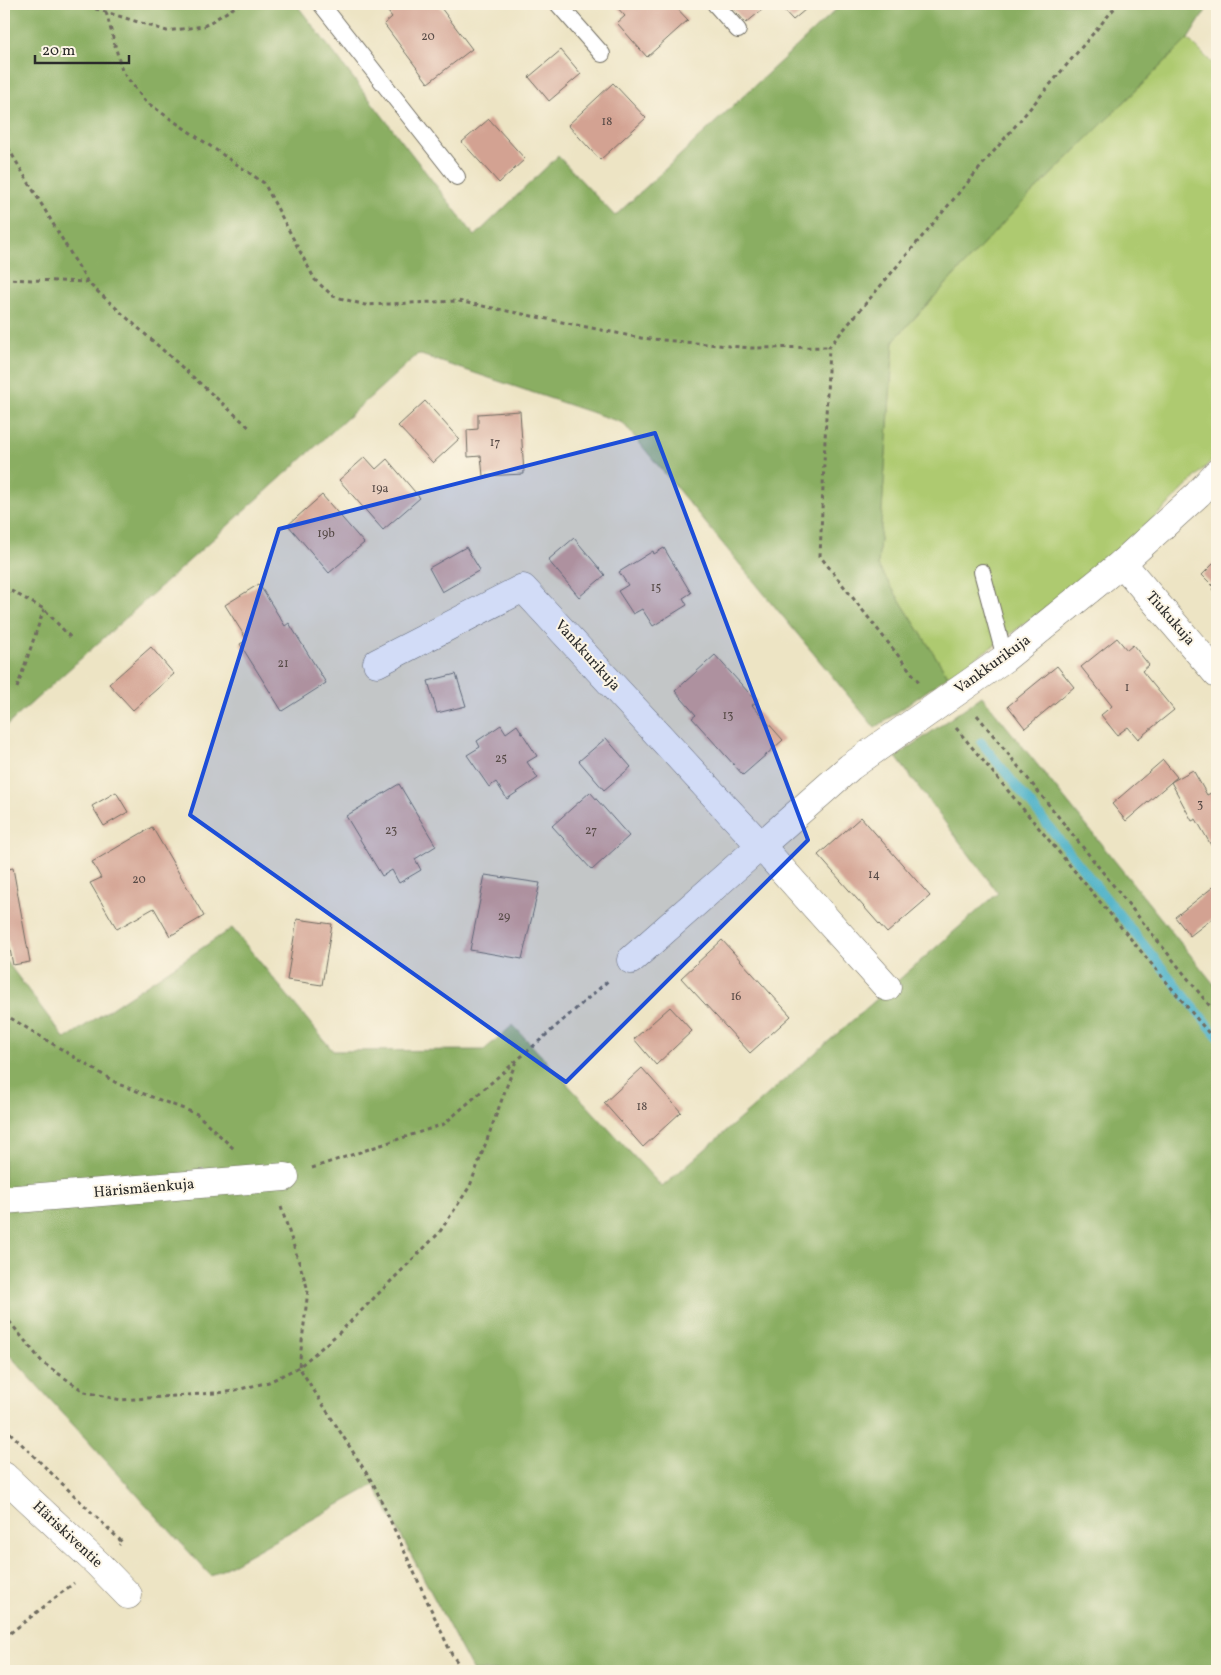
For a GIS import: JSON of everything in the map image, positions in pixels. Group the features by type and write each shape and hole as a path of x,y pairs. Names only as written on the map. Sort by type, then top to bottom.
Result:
{"street":[{"name":"Vankkurikuja","path":"631,960 850,767 1005,658 1122,563 1198,494 1217,473"},
{"name":"Tiukukuja","path":"1122,563 1217,674"},
{"name":"Vankkurikuja","path":"376,663 524,588 761,846 887,987"},
{"name":"Härismäenkuja","path":"4,1200 285,1177"},
{"name":"Häriskiventie","path":"4,1476 98,1564 128,1595"}],"lane":[{"path":"321,4 457,177"},
{"path":"558,4 602,54"},
{"path":"715,4 738,30"},
{"path":"982,572 1005,658"}],"path":[{"path":"80,4 167,31 204,26 240,4"},
{"path":"1118,4 829,347 820,556 947,698 1217,1015"},
{"path":"106,12 122,71 146,102 264,183 315,280 333,296 365,305 458,300 641,338 751,348 829,347"},
{"path":"4,141 87,282 251,429"},
{"path":"4,278 87,282"},
{"path":"4,587 44,609 71,638"},
{"path":"16,688 44,609"},
{"path":"947,698 1217,1043"},
{"path":"285,1177 444,1124 631,960"},
{"path":"4,1315 43,1363 85,1392 120,1400 228,1392 269,1382 299,1367 340,1332 439,1232 470,1186 516,1061"},
{"path":"299,1367 374,1484 452,1655 464,1671"},
{"path":"4,1638 98,1564"}],"highlighted area":[{"path":"655,433 808,840 566,1082 190,815 279,529"}],"green space":[{"path":"4,4 296,4 475,236 558,156 615,216 842,4 1210,4 1188,39 1020,205 894,340 878,566 948,676 875,728 623,423 418,354 4,728"},
{"path":"1188,39 1217,68 1217,455 1153,519 1093,571 991,648 948,676 878,566 894,340 1020,205"},
{"path":"982,696 1217,988 1217,1671 473,1671 374,1485 211,1576 4,1349 4,958 65,1039 232,928 333,1051 484,1050 513,1025 662,1187 998,893 896,757"}],"building":[{"path":"382,4 438,4 472,49 428,83 384,24 392,17"},
{"path":"614,4 673,4 688,20 647,57 617,23 625,16"},
{"path":"729,4 769,4 746,23"},
{"path":"778,4 812,4 793,20"},
{"path":"561,50 581,74 549,101 529,77"},
{"path":"613,83 646,118 600,160 568,125"},
{"path":"489,119 525,159 499,183 462,142"},
{"path":"425,401 459,439 433,463 398,426"},
{"path":"520,411 524,474 483,476 481,456 468,457 467,430 478,429 478,414"},
{"path":"365,457 376,469 387,459 420,498 383,530 339,480"},
{"path":"322,495 364,543 329,573 288,525"},
{"path":"574,538 605,575 579,597 548,560"},
{"path":"466,547 480,570 442,592 429,568"},
{"path":"664,548 691,593 683,598 687,605 653,626 642,609 633,614 618,591 628,585 619,572 653,551 654,554"},
{"path":"1217,560 1217,595 1212,589 1214,587 1202,575"},
{"path":"259,584 285,626 289,623 326,683 282,711 240,644 247,640 225,605"},
{"path":"1117,638 1127,650 1133,645 1149,665 1142,671 1174,710 1138,739 1128,727 1117,735 1101,715 1112,706 1081,667"},
{"path":"151,647 174,674 133,710 109,684"},
{"path":"715,655 757,702 752,705 783,740 743,775 692,718 696,715 675,691"},
{"path":"1057,666 1074,687 1025,728 1008,706"},
{"path":"456,674 466,706 437,713 428,681"},
{"path":"501,725 506,733 517,725 537,756 527,762 538,778 507,799 496,782 489,787 467,755 480,747 477,741"},
{"path":"606,738 631,767 604,790 579,761"},
{"path":"1163,760 1177,777 1126,821 1112,804"},
{"path":"1193,770 1207,795 1217,790 1217,844 1212,847 1196,819 1192,821 1171,782"},
{"path":"399,784 436,846 415,859 421,870 399,883 392,870 382,876 346,816"},
{"path":"116,792 128,812 104,826 92,806"},
{"path":"590,792 629,836 592,870 552,826"},
{"path":"861,817 930,896 887,933 818,855"},
{"path":"152,827 204,916 170,936 154,908 117,929 90,883 101,878 92,862"},
{"path":"13,868 30,962 13,965 4,918 4,870"},
{"path":"485,875 540,883 522,959 470,950"},
{"path":"1217,884 1217,915 1190,936 1175,917"},
{"path":"297,919 332,924 322,985 287,980"},
{"path":"722,940 791,1016 750,1053 681,978"},
{"path":"670,1007 692,1031 656,1065 634,1039"},
{"path":"642,1068 681,1112 643,1147 604,1103"}],"waterway":[{"path":"981,742 1217,1036"}]}
